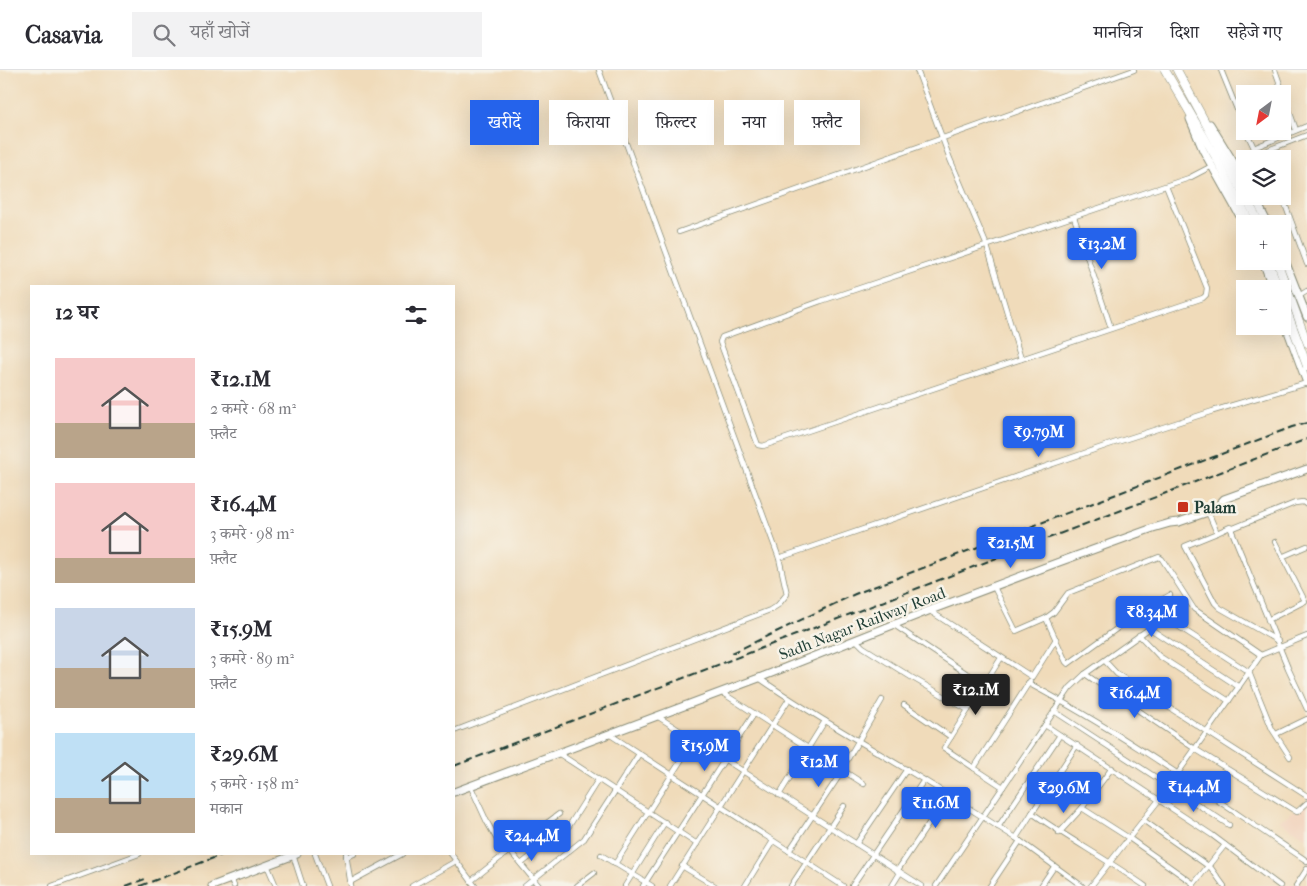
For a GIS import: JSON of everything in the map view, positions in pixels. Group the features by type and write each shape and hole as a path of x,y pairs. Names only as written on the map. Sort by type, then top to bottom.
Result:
{"main road":[{"path":"1165,70 1183,101 1201,123 1255,215"},
{"path":"1177,70 1247,215"},
{"path":"1280,270 1307,343"},
{"path":"1291,322 1307,366"}],"street":[{"path":"455,731 774,608 788,594 779,558 599,70"},
{"path":"917,70 942,138 987,246 1020,359"},
{"path":"679,232 1134,70"},
{"path":"1221,70 1236,108"},
{"path":"1274,70 1296,130"},
{"path":"1190,95 1236,167"},
{"path":"1183,101 1203,150 1239,215"},
{"path":"1250,140 1254,148 1307,126"},
{"path":"1269,150 1307,135"},
{"path":"1166,186 1207,288 1206,295 1203,298 761,446 756,443 720,342 724,336 1189,178 1212,166"},
{"path":"1285,205 1307,264"},
{"path":"1074,217 1111,328"},
{"path":"1289,270 1307,317"},
{"path":"1299,296 1307,291"},
{"path":"779,558 1098,448 1213,410 1307,383 1289,335"},
{"name":"Sadh Nagar Railway Road","path":"455,792 759,678 994,587 1153,528 1180,522 1208,512 1216,508 1224,499 1307,469"},
{"path":"1278,641 1220,608 1211,598 1185,546 1295,503 1303,502 1307,505"},
{"path":"1208,512 1216,533"},
{"path":"1232,529 1268,620 1307,709"},
{"path":"1268,620 1306,602 1284,556 1275,542"},
{"path":"1284,556 1307,546"},
{"path":"994,587 1016,631 1046,618 1054,612 1068,593 1159,557 1194,609 1261,655"},
{"path":"1046,618 1066,662 1070,663 1137,614 1170,595"},
{"path":"936,886 1061,700 1074,684 1085,674 1188,601"},
{"path":"930,611 1032,677"},
{"path":"1164,617 1249,672 1276,734 1290,757"},
{"path":"894,625 984,685"},
{"path":"1149,628 1239,687"},
{"path":"1139,636 1160,656 1229,700"},
{"path":"1092,886 1159,800 1261,655 1307,636"},
{"path":"974,768 1056,639"},
{"path":"856,640 863,647 903,672 968,710"},
{"path":"1001,658 944,750 1003,787"},
{"path":"1105,661 1117,674 1307,796"},
{"path":"1085,674 1195,749 1296,812 1307,803"},
{"path":"759,678 789,699 998,827 1082,886"},
{"path":"1028,683 1061,700 1178,774 1307,861"},
{"path":"721,692 864,784"},
{"path":"670,886 789,699"},
{"path":"789,851 842,770 882,700"},
{"path":"904,705 951,737"},
{"path":"1054,711 1229,825"},
{"path":"644,884 754,714"},
{"path":"657,716 922,886"},
{"path":"1276,734 1307,719"},
{"path":"779,795 825,721"},
{"path":"1045,725 1225,845 1280,886"},
{"path":"609,734 843,886"},
{"path":"998,827 1060,735"},
{"path":"615,864 694,740"},
{"path":"990,886 1032,813 1077,746"},
{"path":"557,752 697,844"},
{"path":"526,886 584,839 640,754"},
{"path":"1059,833 1082,808 1112,768"},
{"path":"856,844 906,769"},
{"path":"521,864 569,826 598,780"},
{"path":"852,886 924,780"},
{"path":"470,785 504,854"},
{"path":"892,886 948,795"},
{"path":"791,886 844,806"},
{"path":"1082,808 1129,838 1193,885 1225,845"},
{"path":"1032,813 1059,833 1110,862 1145,886"},
{"path":"472,881 504,854 559,814"},
{"path":"1143,820 1208,866 1224,886"},
{"path":"625,886 665,822"},
{"path":"745,886 774,841"},
{"path":"510,851 539,886"},
{"path":"52,886 136,855"},
{"path":"212,886 233,882 292,855"},
{"path":"295,855 303,886"},
{"path":"315,855 327,886"},
{"path":"346,855 351,884 400,855"},
{"path":"451,855 475,886"},
{"path":"601,855 644,884 652,886"},
{"path":"412,886 456,861"},
{"path":"267,865 276,886"},
{"path":"682,866 715,886"},
{"path":"1041,886 1054,867"},
{"path":"1296,886 1307,870"},
{"path":"577,886 594,873"}],"shaded area":[{"path":"1307,802 1307,838 1279,821"}],"railway":[{"path":"732,653 855,594 1292,427 1307,423"},
{"path":"455,766 1307,439"},
{"path":"140,886 221,855"},
{"path":"126,886 145,879"}],"place":[{"name":"Palam","path":"1183,507"}]}
